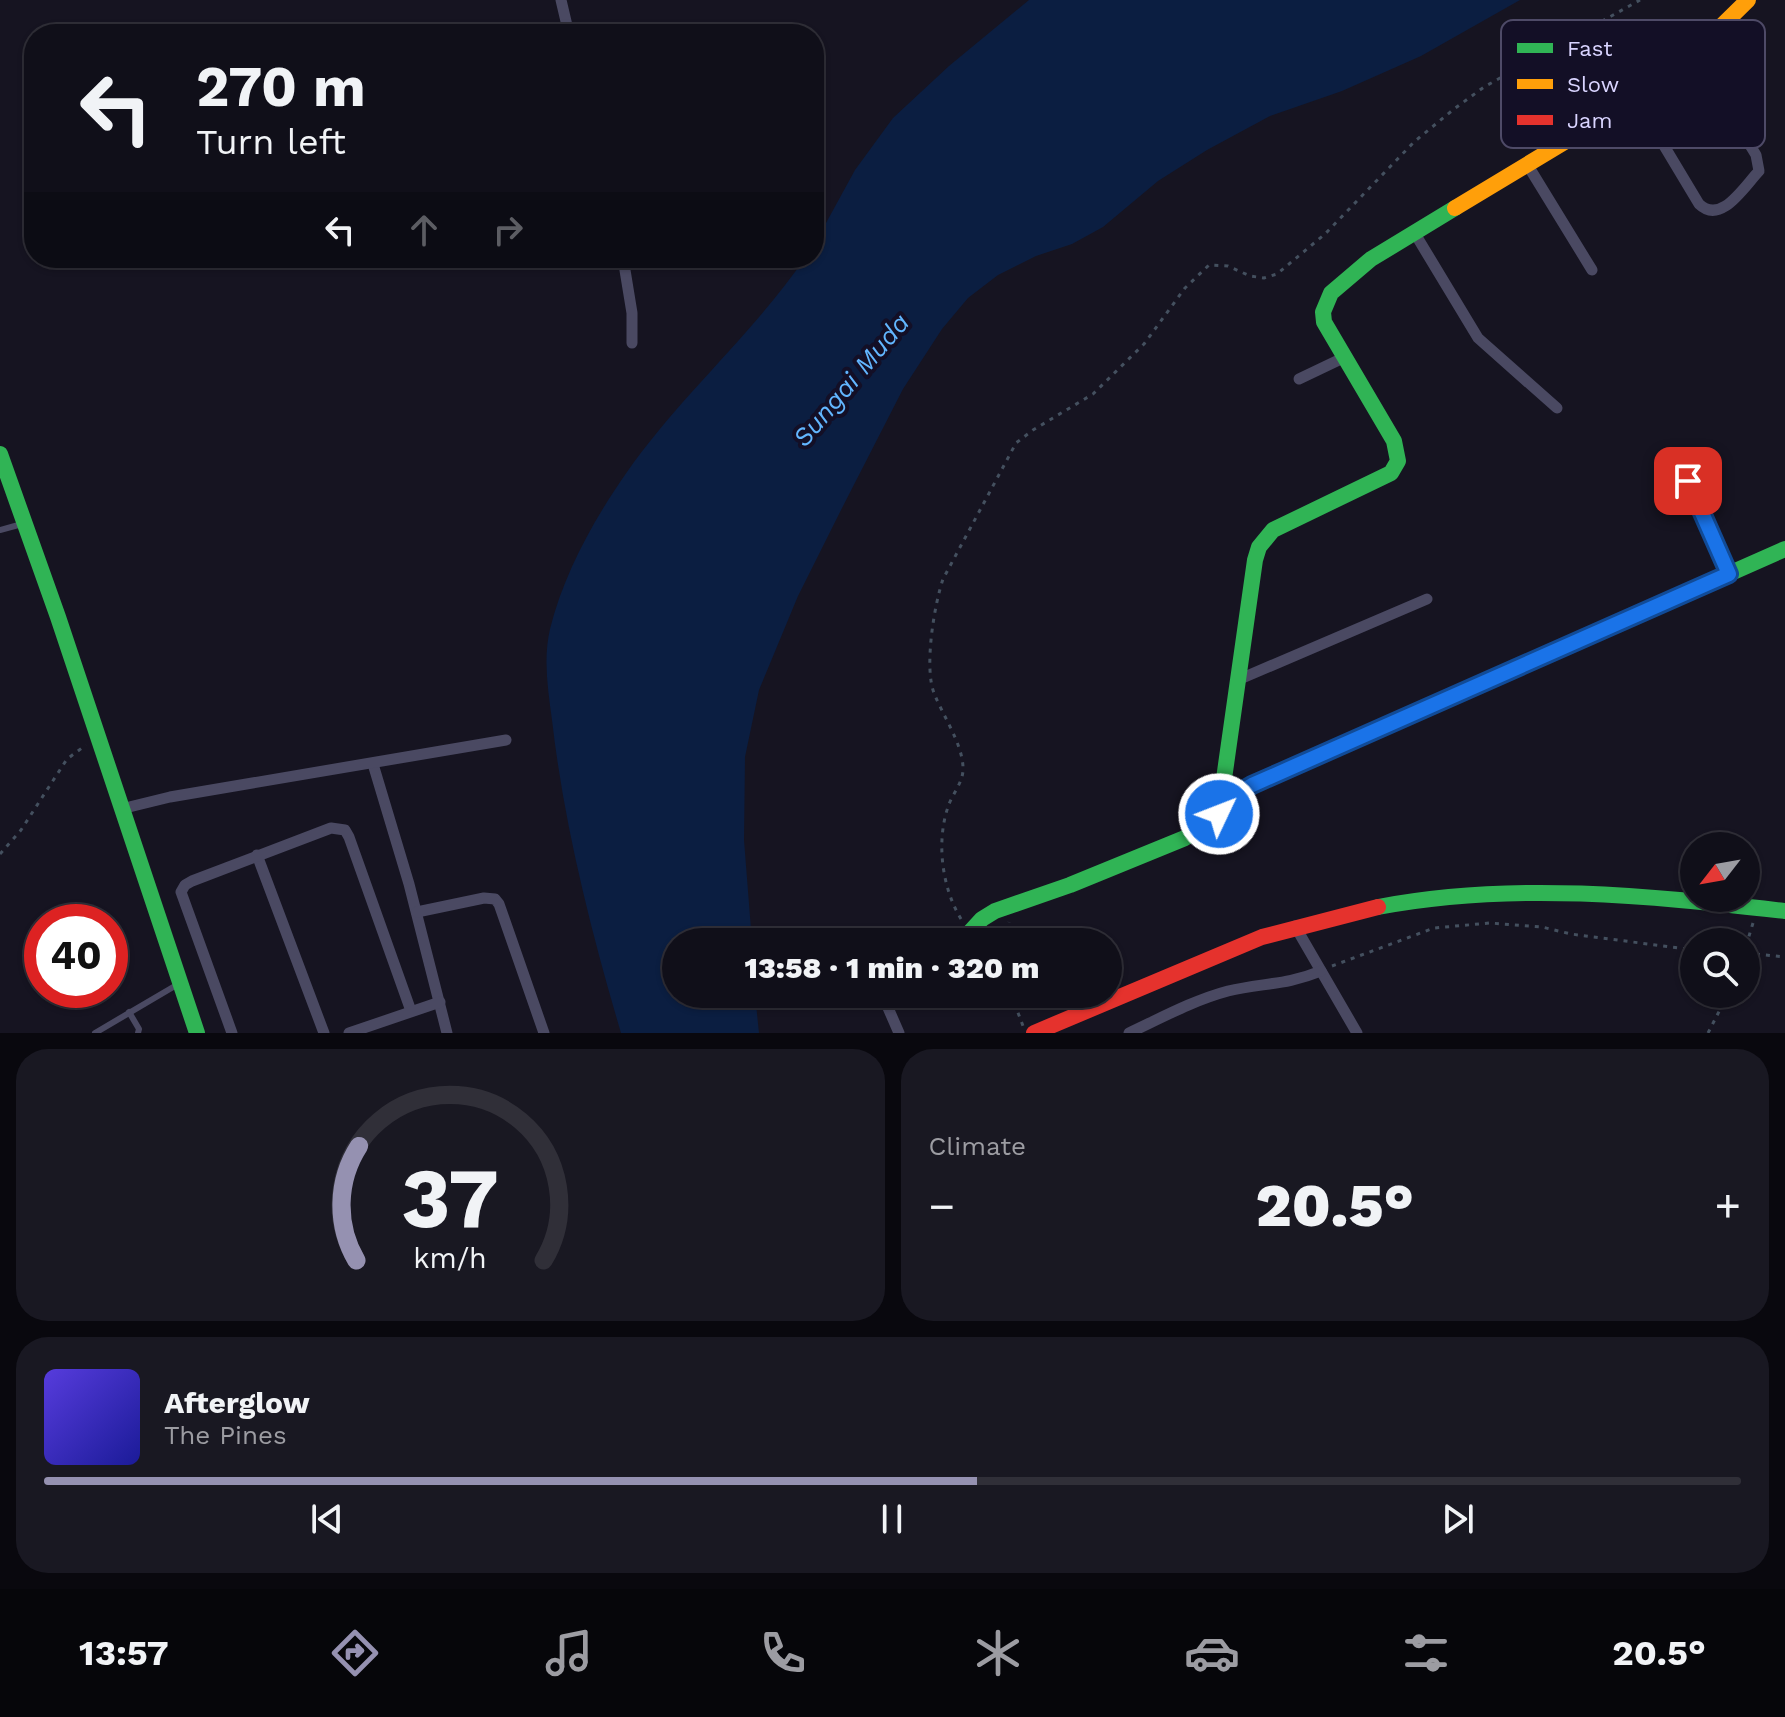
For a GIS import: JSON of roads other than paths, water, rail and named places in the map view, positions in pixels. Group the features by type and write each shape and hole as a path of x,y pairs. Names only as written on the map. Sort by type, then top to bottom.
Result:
{"street":[{"path":"561,0 567,24"},
{"path":"1728,20 1748,0"},
{"path":"1219,814 1255,560 1265,537 1273,530 1391,473 1398,465 1400,455 1394,441 1324,322 1323,312 1331,293 1371,259 1554,148"},
{"path":"1665,148 1699,204 1706,211 1715,212 1725,207 1759,171 1752,148"},
{"path":"1527,164 1592,270"},
{"path":"1414,232 1478,338 1557,408"},
{"path":"625,268 632,313 632,343"},
{"path":"1299,379 1343,358"},
{"path":"0,454 197,1033"},
{"path":"1688,481 1729,574"},
{"path":"974,928 995,911 1070,885 1185,838 1252,785 1785,549"},
{"path":"1240,679 1427,599"},
{"path":"121,809 170,797 506,740"},
{"path":"373,764 417,912 447,1033"},
{"path":"232,1033 181,892 192,881 331,828 345,830 411,1011"},
{"path":"257,855 324,1033"},
{"path":"1034,1033 1232,948 1295,926 1411,900 1477,893 1592,894 1785,911"},
{"path":"417,912 484,898 495,899 544,1033"},
{"path":"1295,926 1357,1033"},
{"path":"1129,1033 1212,996 1243,988 1288,983 1321,971"},
{"path":"349,1033 440,1002"},
{"path":"888,1008 899,1033"}],"lane":[{"path":"0,530 25,523"},
{"path":"95,1033 180,983"},
{"path":"129,1012 139,1029 138,1033"}],"water":[{"name":"Sungai Muda","path":"1029,0 1520,0 1421,56 1342,91 1270,116 1207,150 1158,181 1103,227 1072,244 1036,256 998,275 968,298 942,329 903,389 798,596 759,690 745,757 744,840 751,928 662,928 662,1008 756,1008 759,1033 621,1033 580,878 557,759 547,674 548,640 556,608 581,547 603,508 648,444 798,268 824,268 824,227 855,170 893,118 949,66"}]}
